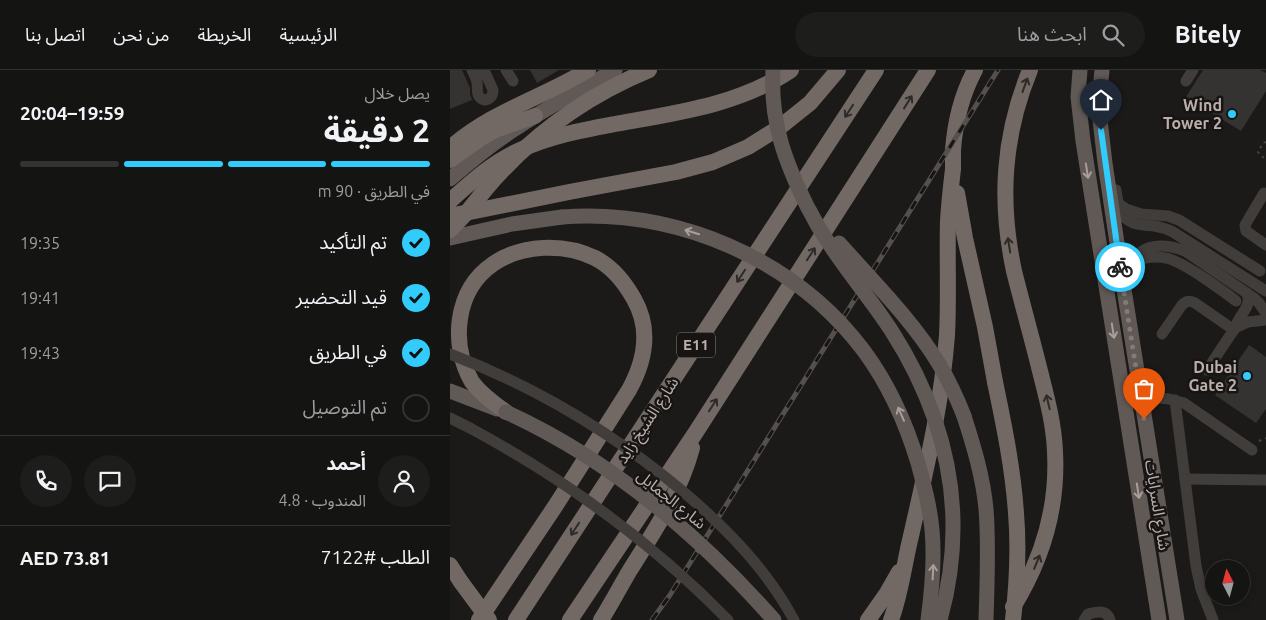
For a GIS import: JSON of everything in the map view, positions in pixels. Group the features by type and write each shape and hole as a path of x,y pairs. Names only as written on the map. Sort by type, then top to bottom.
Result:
{"highway":[{"path":"450,148 469,132 499,114 588,70"},
{"path":"450,230 490,183 537,138 597,96 649,70"},
{"path":"450,201 490,167 504,158 536,143 593,128 719,104 754,90 792,70"},
{"path":"450,216 695,168 731,156 764,138 795,115 823,89 838,70"},
{"name":"شارع الشيخ زايد","path":"516,620 876,70"},
{"path":"570,620 696,432 928,70"},
{"path":"891,620 901,587 933,440 941,390 947,335 948,222 953,149 959,111 975,70"},
{"path":"1006,620 1028,581 1041,552 1050,519 1056,468 1051,416 1014,271 1005,210 1006,170 1010,136 1016,110 1030,70"},
{"path":"450,160 495,130 535,116"},
{"path":"953,168 1010,459 1016,513 1017,569 1013,620"},
{"path":"479,620 556,505 629,390 642,362 644,332 636,302 629,289 614,272 596,258 567,249 537,249 522,252 508,256 494,264 482,273 469,289 460,307 456,327 457,347 462,366 486,398 506,412"},
{"path":"601,620 668,508 688,462 696,432"},
{"path":"868,620 905,562"},
{"path":"450,565 489,620"}],"main road":[{"path":"450,178 498,141 535,116 615,70"},
{"path":"773,70 775,113 780,138 793,178 824,237 883,318 907,357 922,386 937,423 949,478 953,526 948,586 940,620"},
{"name":"شارع السرايات","path":"1080,70 1078,96 1083,141 1159,620"},
{"name":"شارع السرايات","path":"1102,70 1099,107 1100,120 1141,400 1177,620"},
{"path":"809,208 907,320 939,364 957,398 976,454 984,494 987,535 986,620"},
{"path":"450,238 512,224 554,218 585,215 631,218 676,227 720,242 761,262 800,287 834,317 864,350 888,389 908,430 926,493 932,530 933,567 928,620"},
{"name":"شارع الجمايل","path":"450,391 528,422 570,445 610,472 688,533 748,591 774,620"}],"street":[{"path":"472,70 477,88 485,86 493,88 484,70"},
{"path":"506,70 513,81"},
{"path":"1186,81 1193,70"},
{"path":"1106,163 1120,210 1130,222 1137,225 1163,228 1173,232 1264,288"},
{"path":"1264,194 1245,228 1266,245"},
{"path":"1119,204 1126,209 1141,214 1168,216 1179,220 1227,247 1249,261 1260,271"},
{"path":"1123,283 1131,262 1139,253 1161,245 1173,246 1185,251 1247,293 1259,303 1266,313"},
{"path":"1131,262 1155,256 1180,262 1203,281 1229,298"},
{"path":"1207,370 1235,329 1248,305 1249,297 1247,293"},
{"path":"1162,334 1182,305 1190,301 1235,329"},
{"path":"1235,329 1248,322 1266,320"},
{"path":"450,354 512,381 562,407 597,428 650,465 700,506 742,547 770,581 794,620"},
{"path":"1141,400 1160,398 1175,400 1191,407 1252,450"},
{"path":"1175,400 1196,566 1201,589 1213,620"},
{"path":"450,418 493,440 537,466 603,510 665,559 728,620"},
{"path":"1185,479 1266,480"},
{"path":"1084,620 1088,614 1103,612 1108,615 1110,620"}],"path":[{"path":"1266,142 1263,143 1258,152 1266,160"}],"building":[{"path":"450,70 462,70 470,88 472,100 450,109"},
{"path":"530,70 559,70 537,83"},
{"name":"Wind Tower 2","path":"1203,70 1260,70 1266,73 1266,91 1241,131 1186,97"},
{"name":"Dubai Gate 2","path":"1249,345 1266,357 1266,409 1256,423 1215,395"}],"railway":[{"path":"652,620 670,595 998,70"}],"way so far":[{"path":"1120,267 1144,419"}],"place":[{"name":"Wind Tower 2","path":"1232,114"},
{"name":"Dubai Gate 2","path":"1247,376"}],"route":[{"path":"1101,130 1120,267"}]}
